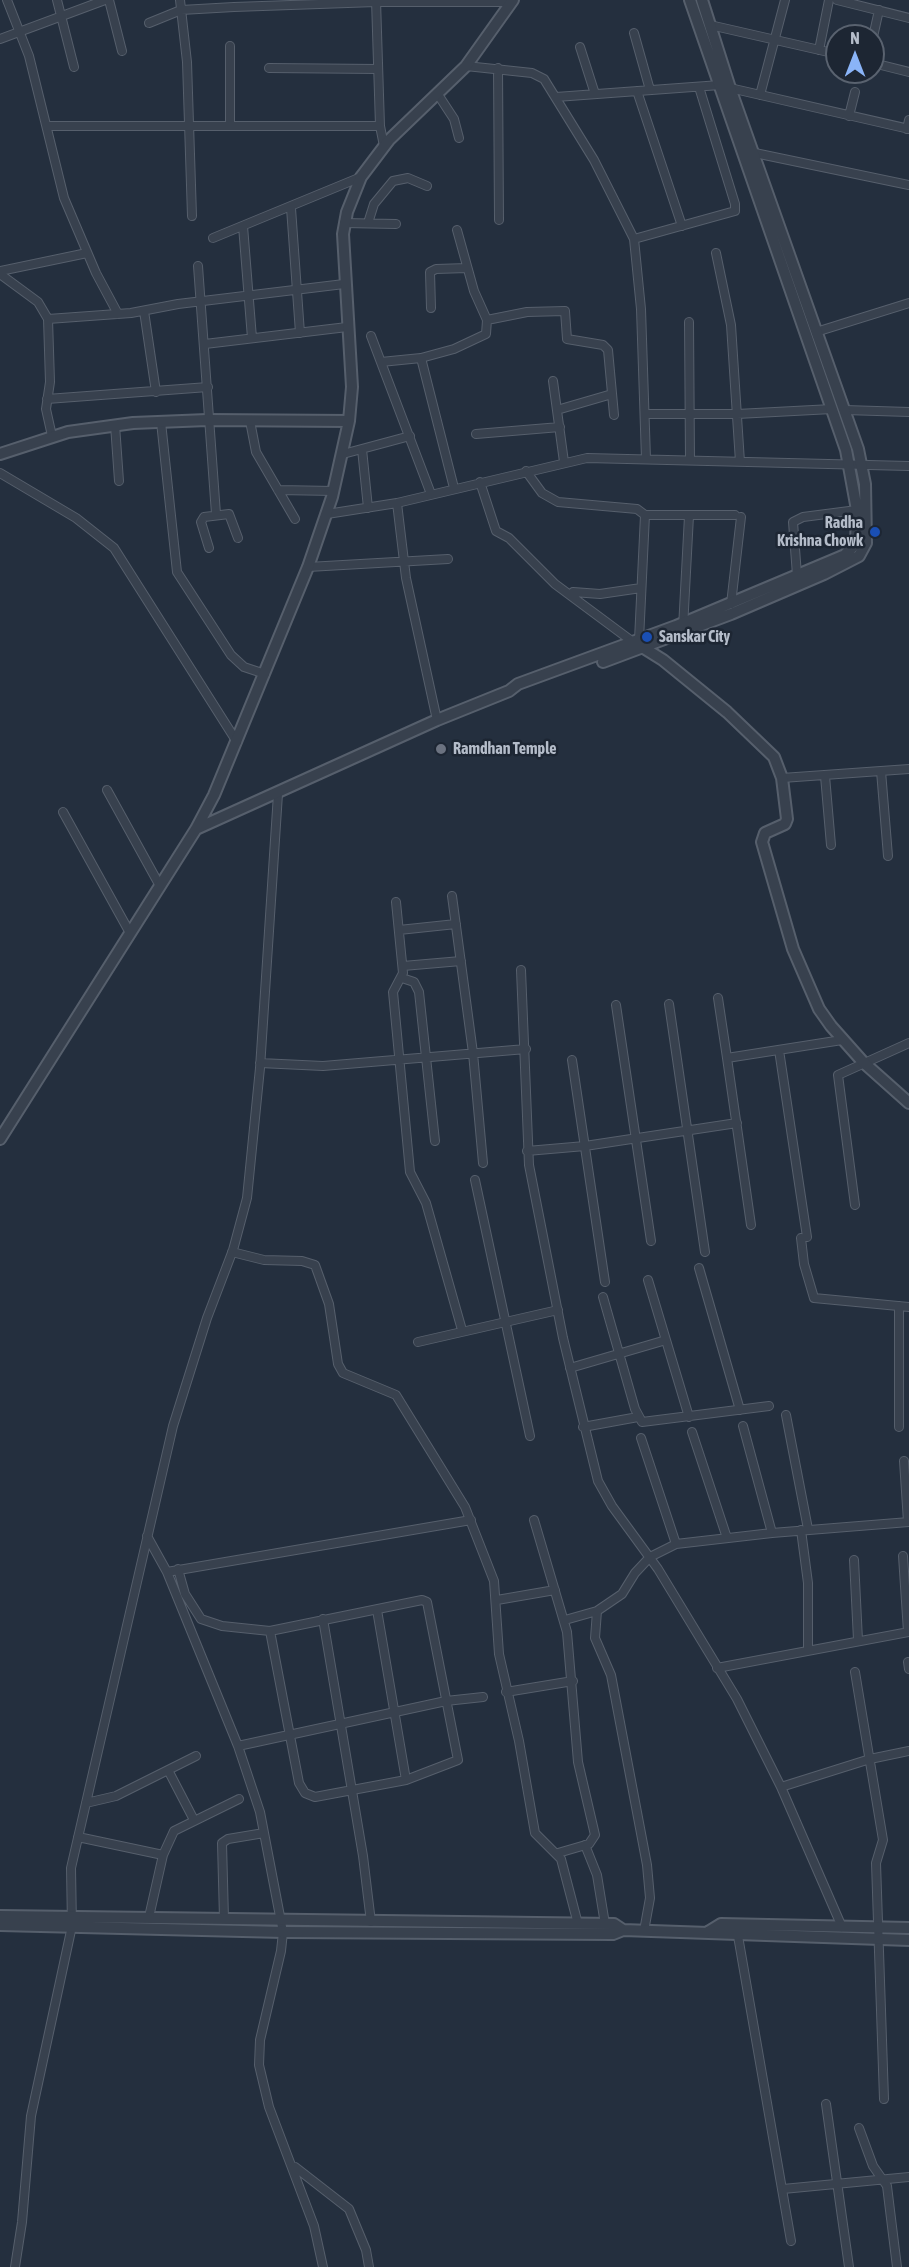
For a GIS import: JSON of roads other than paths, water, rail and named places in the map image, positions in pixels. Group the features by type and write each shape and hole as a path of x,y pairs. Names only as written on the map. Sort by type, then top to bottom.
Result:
{"street":[{"path":"7,0 21,30 48,126 58,182 87,253 118,314"},
{"path":"57,0 74,67"},
{"path":"0,39 107,0 122,51"},
{"path":"180,0 187,62 192,216"},
{"path":"760,95 785,0"},
{"path":"819,50 829,0"},
{"path":"837,0 863,3 909,18"},
{"path":"376,1 380,126 384,146"},
{"path":"149,23 181,10 253,3 512,1"},
{"path":"0,1139 196,829 237,742 308,567 334,491 350,421 352,387 344,284 344,223 361,177 384,146 466,66 512,1"},
{"path":"196,829 278,794 437,720 514,689 518,684 683,629 824,574 860,556 864,550 867,532 845,410 754,153 725,86 710,25 699,2"},
{"path":"683,629 731,604 852,550 858,532 856,466 832,409 743,150 699,2"},
{"path":"876,24 879,10"},
{"path":"710,25 825,51"},
{"path":"634,33 650,90"},
{"path":"230,46 230,126"},
{"path":"580,47 595,94"},
{"path":"466,66 498,68 538,75 556,97 594,160 634,239 641,309 646,459"},
{"path":"885,66 909,72"},
{"path":"269,68 377,69"},
{"path":"498,68 499,220"},
{"path":"556,97 725,86 908,129 909,120"},
{"path":"634,239 731,213 736,208 699,87"},
{"path":"637,91 682,226"},
{"path":"849,116 855,92"},
{"path":"437,93 454,119 459,138"},
{"path":"48,126 380,126"},
{"path":"743,150 909,185"},
{"path":"213,238 291,208 361,177"},
{"path":"368,224 374,204 393,181 408,178 427,186"},
{"path":"291,208 300,333"},
{"path":"344,223 396,224"},
{"path":"243,226 252,338"},
{"path":"381,362 421,358 486,334 487,320 474,291 457,231"},
{"path":"0,273 87,253"},
{"path":"716,253 729,306 740,462"},
{"path":"198,266 208,387 207,420 216,514"},
{"path":"431,308 430,272 436,268 467,268"},
{"path":"0,273 38,302 48,319 50,382 47,420 50,437"},
{"path":"48,319 144,311 201,301 344,284"},
{"path":"816,332 909,303"},
{"path":"144,311 156,392"},
{"path":"487,320 527,312 565,311 567,339 603,345 608,350 614,415"},
{"path":"689,322 690,460"},
{"path":"205,344 347,327"},
{"path":"371,336 431,494"},
{"path":"421,358 454,488"},
{"path":"553,381 564,462"},
{"path":"47,399 208,387"},
{"path":"557,410 612,394"},
{"path":"645,414 736,414 832,409"},
{"path":"845,410 909,412"},
{"path":"0,454 50,437 115,425 207,420 350,421"},
{"path":"250,421 256,452 295,519"},
{"path":"161,422 177,572 231,655 244,668 265,674"},
{"path":"115,425 119,482"},
{"path":"476,434 560,427"},
{"path":"343,454 410,436"},
{"path":"362,449 368,508"},
{"path":"327,514 397,503 587,458 909,466"},
{"path":"526,471 542,493 558,502 637,508 645,515 738,516 731,604"},
{"path":"0,473 76,518 114,548 237,742"},
{"path":"480,482 496,531 509,538 570,595 676,669 774,757 782,778 785,796 785,824 765,833 762,842 793,949 819,1009 842,1040 909,1103"},
{"path":"278,490 334,491"},
{"path":"397,503 404,561 437,720"},
{"path":"797,576 793,522 802,517 857,510"},
{"path":"209,548 201,518 216,514 231,516 238,538"},
{"path":"638,643 645,515"},
{"path":"683,629 689,516"},
{"path":"308,567 448,559"},
{"path":"570,595 573,592 600,594 641,588"},
{"path":"782,778 909,769"},
{"path":"881,771 888,856"},
{"path":"825,776 831,845"},
{"path":"107,790 160,886"},
{"path":"15,2267 22,2222 31,2116 72,1920 70,1878 78,1837 177,1416 207,1318 232,1252 247,1198 260,1063 278,794"},
{"path":"63,812 130,933"},
{"path":"452,896 473,1053 483,1163"},
{"path":"396,902 403,966 402,978 393,992 411,1172 426,1203 462,1330"},
{"path":"399,930 456,924"},
{"path":"403,966 461,961"},
{"path":"521,970 527,1151 570,1368 592,1463 605,1495 650,1557 737,1699 781,1787 842,1927"},
{"path":"402,978 418,986 435,1142"},
{"path":"718,998 751,1225"},
{"path":"669,1004 705,1252"},
{"path":"616,1005 651,1241"},
{"path":"727,1058 842,1040"},
{"path":"855,1205 838,1080 841,1072 909,1042"},
{"path":"260,1063 323,1066 525,1049"},
{"path":"779,1050 804,1237 804,1264 814,1298 909,1307"},
{"path":"572,1060 605,1282"},
{"path":"527,1151 585,1146 737,1123"},
{"path":"475,1180 530,1436"},
{"path":"232,1252 254,1258 302,1261 315,1265 329,1304 338,1364 343,1372 396,1395 471,1520 494,1581 497,1600 497,1639 506,1692 519,1741 535,1833 558,1853 564,1865 578,1924"},
{"path":"699,1268 740,1410"},
{"path":"648,1280 689,1417"},
{"path":"603,1297 638,1417 646,1423 768,1406"},
{"path":"899,1306 899,1427"},
{"path":"418,1341 558,1310"},
{"path":"570,1368 666,1341"},
{"path":"786,1415 805,1530 808,1650"},
{"path":"583,1427 638,1417"},
{"path":"743,1426 772,1533"},
{"path":"692,1432 727,1538"},
{"path":"641,1438 676,1544"},
{"path":"565,1620 597,1611 622,1594 635,1573 650,1557 676,1544 772,1533 908,1522 904,1461"},
{"path":"166,1572 471,1520"},
{"path":"534,1520 565,1620 573,1681 578,1762 595,1835 592,1842 558,1853"},
{"path":"147,1536 166,1572 238,1746 264,1833 283,1932 281,1951 260,2040 259,2065 269,2107 314,2226 323,2267"},
{"path":"717,1668 909,1632 903,1556"},
{"path":"854,1560 858,1640"},
{"path":"178,1569 185,1594 201,1619 222,1626 270,1631 422,1600 427,1602 458,1760 406,1780 351,1792 315,1797 305,1793 299,1784 270,1631"},
{"path":"497,1600 555,1590"},
{"path":"377,1610 406,1780"},
{"path":"597,1611 595,1638 611,1675 647,1865 650,1898 644,1930"},
{"path":"323,1619 363,1856 371,1922"},
{"path":"855,1672 883,1840 876,1863 880,1927 884,2099"},
{"path":"506,1692 573,1681"},
{"path":"238,1746 446,1701 483,1697"},
{"path":"781,1787 870,1759 909,1750"},
{"path":"86,1803 116,1796 196,1756"},
{"path":"168,1770 194,1820"},
{"path":"148,1917 163,1855 174,1831 239,1799"},
{"path":"224,1919 222,1843 228,1839 264,1833"},
{"path":"78,1837 163,1855"},
{"path":"585,1845 597,1875 605,1924"},
{"path":"0,1916 283,1932 613,1934 623,1930 644,1930 684,1934 708,1932 738,1936 909,1940"},
{"path":"0,1925 148,1917 281,1921 614,1924 623,1930"},
{"path":"708,1932 721,1924 909,1928"},
{"path":"738,1936 791,2241"},
{"path":"826,2104 849,2267"},
{"path":"859,2128 873,2166 885,2179 889,2193 897,2267"},
{"path":"293,2166 349,2209 366,2250 369,2267"},
{"path":"783,2189 909,2177"}],"place":[{"name":"Radha Krishna Chowk","path":"875,532"},
{"name":"Sanskar City","path":"647,637"},
{"name":"Ramdhan Temple","path":"441,749"}]}
